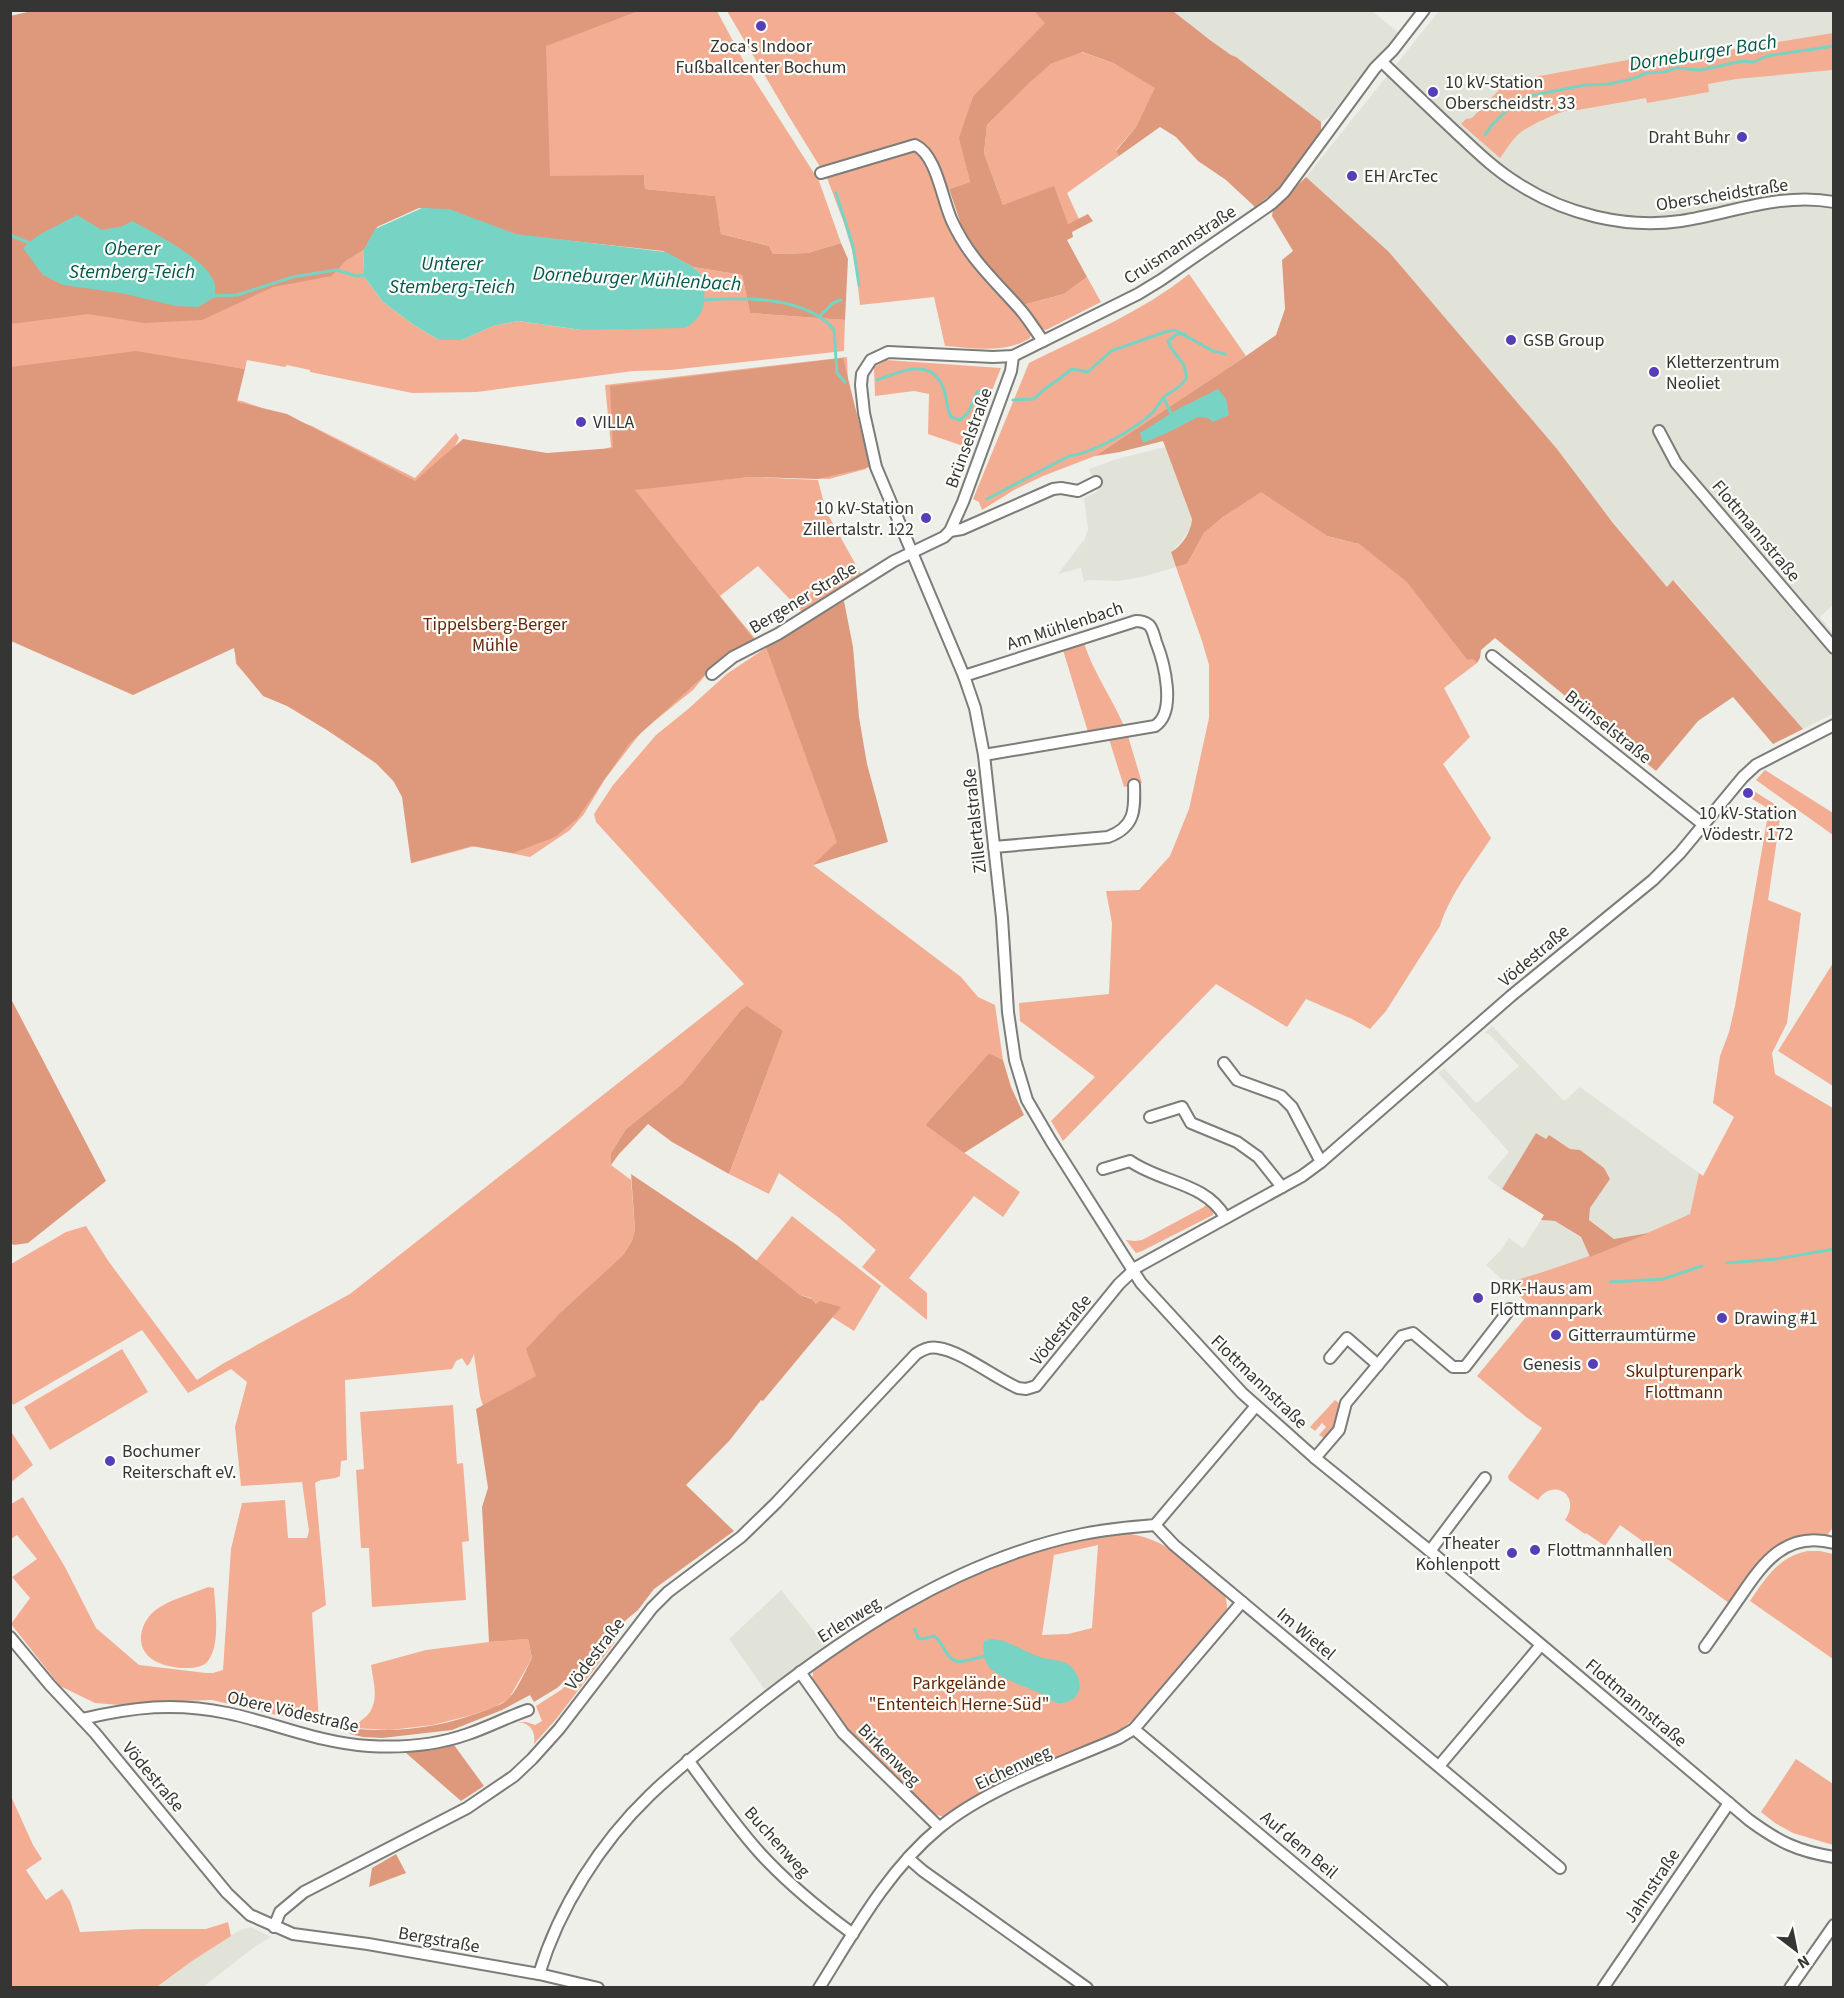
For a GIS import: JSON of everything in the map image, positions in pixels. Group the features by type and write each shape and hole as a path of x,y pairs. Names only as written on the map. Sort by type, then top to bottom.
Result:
{"street":[{"name":"Cruismannstraße","path":"871,360 888,352 1013,356 1161,280 1284,192 1358,91 1424,10"},
{"name":"Oberscheidstraße","path":"1382,62 1504,174 1546,199 1582,212 1614,220 1665,222 1792,199 1833,202"},
{"path":"820,173 915,145 922,148 935,170 952,220 967,248 979,266 1020,310 1043,341"},
{"name":"Brünselstraße","path":"950,531 1008,381 1013,356"},
{"name":"Zillertalstraße","path":"871,360 862,374 861,385 864,413 876,467 964,676 975,708 984,755 1002,918 1008,1012 1015,1060 1022,1087 1051,1141 1132,1271"},
{"name":"Flottmannstraße","path":"1659,430 1676,463 1833,648"},
{"path":"912,552 944,537 950,531 962,529 1053,489 1078,491 1096,482"},
{"name":"Bergener Straße","path":"712,674 733,657 778,634 912,552"},
{"name":"Am Mühlenbach","path":"964,676 1136,621 1144,622 1151,627 1164,664 1166,704 1164,716 1155,726 984,755"},
{"name":"Brünselstraße","path":"1492,656 1704,825"},
{"name":"Vödestraße","path":"10,1637 82,1719 227,1893 250,1915 274,1927 280,1912 304,1892 467,1808 514,1776 559,1729 652,1608 668,1592 741,1537 916,1354 930,1347 946,1350 1014,1387 1022,1389 1031,1388 1040,1382 1106,1299 1132,1271 1144,1262 1302,1176 1321,1162 1511,996 1653,880 1756,765 1833,726"},
{"path":"994,847 1108,837 1125,828 1133,814 1134,785"},
{"path":"1224,1063 1237,1080 1281,1096 1292,1107 1321,1162"},
{"path":"1150,1117 1182,1107 1191,1123 1238,1142 1258,1157 1282,1187"},
{"path":"1103,1169 1130,1161 1139,1167 1204,1194 1215,1203 1225,1217"},
{"name":"Flottmannstraße","path":"1132,1271 1153,1297 1256,1406 1315,1458 1430,1551 1773,1838 1801,1851 1833,1857"},
{"path":"1315,1458 1339,1430 1346,1403 1402,1336 1413,1333 1453,1367 1465,1367 1510,1309"},
{"path":"1330,1358 1347,1338 1378,1365"},
{"path":"1155,1525 1256,1406"},
{"path":"1430,1551 1485,1478"},
{"name":"Im Wietel","path":"1155,1525 1174,1545 1560,1868"},
{"name":"Erlenweg","path":"539,1974 551,1937 589,1869 632,1814 688,1760 800,1672 893,1611 984,1566 1037,1546 1082,1534 1155,1525"},
{"path":"1705,1647 1760,1568 1777,1551 1788,1545 1808,1540 1833,1543"},
{"name":"Eichenweg","path":"819,1988 889,1881 939,1827 988,1796 1119,1738 1134,1729 1242,1602"},
{"path":"1439,1766 1541,1645"},
{"name":"Birkenweg","path":"800,1672 843,1733 939,1827"},
{"name":"Obere Vödestraße","path":"82,1719 142,1707 195,1708 243,1717 318,1739 369,1746 393,1746 443,1741 466,1735 528,1710"},
{"name":"Auf dem Beil","path":"1134,1729 1442,1988"},
{"name":"Buchenweg","path":"688,1760 738,1826 780,1874 853,1934"},
{"name":"Jahnstraße","path":"1603,1988 1729,1803"},
{"path":"908,1858 1087,1988"},
{"path":"1790,1988 1833,1924"},
{"name":"Bergstraße","path":"274,1927 293,1934 368,1944 539,1974 598,1988"}],"shaded area":[{"path":"1173,11 1372,11 1399,33 1384,52 1371,63 1329,117 1321,122"},
{"path":"1439,11 1833,11 1834,604 1820,617 1833,633 1833,714 1803,729 1674,580 1667,587 1389,252 1306,177"},
{"path":"1165,447 1192,519 1190,528 1171,552 1176,567 1119,581 1088,580 1084,582 1081,568 1058,574 1084,541 1088,530 1084,498 1098,491 1089,469 1117,459"},
{"path":"1492,1026 1564,1101 1580,1087 1699,1173 1690,1215 1649,1233 1614,1239 1589,1220 1590,1208 1610,1179 1580,1150 1570,1150 1549,1136 1546,1139 1537,1133 1502,1189 1487,1178 1509,1152 1438,1073 1444,1068 1476,1103 1478,1102 1519,1066 1489,1034 1484,1033"},
{"path":"1541,1220 1555,1221 1581,1238 1590,1257 1558,1269 1506,1283 1486,1265 1502,1249 1509,1238 1523,1248"},
{"path":"781,1590 826,1646 765,1690 729,1639"},
{"path":"251,1927 271,1937 257,1945 203,1987 157,1988 192,1961 238,1931"}],"green space":[{"path":"36,10 639,11 546,46 550,176 644,175 645,189 715,196 721,234 769,246 773,254 808,253 841,243 848,259 845,320 750,313 742,275 693,267 663,251 517,235 449,211 419,208 377,227 364,250 346,261 332,276 273,287 202,320 144,323 88,314 11,324 10,16"},
{"name":"Tippelsberg-Berger Mühle","path":"97,10 546,45 639,11 717,11 750,73 819,181 841,243 808,253 773,254 769,246 721,234 714,196 645,189 644,175 388,206 332,276 346,261 364,250 363,275 383,302 439,340 462,340 493,326 518,321 582,330 705,278 693,267 742,275 750,313 845,320 844,351 670,370 633,371 477,392 412,393 310,372 310,370 287,365 285,367 247,360 245,369 217,365 216,398 242,401 312,426 415,478 456,433 459,438 455,446 455,454 513,457 597,451 611,447 605,385 847,357 848,384 866,469 829,479 692,475 641,488 750,477 818,480 826,511 862,576 803,613 758,566 720,596 757,641 714,665 693,690 642,731 605,779 584,814 570,830 530,857 475,846 412,863 404,799 394,782 372,759 353,746 288,706 264,695 236,664 234,643 11,589 10,43"},
{"path":"727,11 1034,11 1046,23 973,96 960,138 970,182 937,193 948,222 1031,333 1030,338 1021,343 1000,348 945,346 934,297 860,305 855,260 827,178"},
{"path":"1034,11 1173,11 1321,122 1321,133 1276,191 1255,207 1226,180 1198,161 1176,137 1160,127 1119,156 1116,151 1136,127 1155,88 1113,63 1082,52 1051,64 987,125 984,153 1003,205 1054,186 1068,224 1088,214 1093,221 1072,232 1073,237 1067,240 1087,277 1064,294 1023,305 985,269 964,233 949,189 970,182 959,138 973,96 1045,23"},
{"path":"1833,33 1833,70 1736,79 1708,84 1709,92 1647,103 1646,98 1558,113 1521,132 1500,158 1461,124 1466,119 1472,118 1501,88 1534,77 1677,51 1686,57"},
{"path":"1081,52 1113,63 1156,88 1136,127 1116,150 1119,156 1067,193 1079,219 1068,224 1003,205 984,153 987,125 1030,81 1051,64"},
{"path":"1306,177 1389,252 1557,449 1613,523 1667,587 1673,580 1803,729 1773,744 1733,697 1698,721 1656,771 1495,638 1481,650 1477,663 1473,659 1467,660 1407,582 1359,544 1327,536 1261,492 1223,517 1204,533 1187,564 1176,567 1171,552 1185,538 1192,519 1163,441 1095,456 1276,335 1285,309 1282,260 1293,251 1272,216 1273,209"},
{"path":"1189,274 1246,356 1095,456 1043,476 1014,490 982,510 979,502 973,499 1029,363 1132,312"},
{"path":"1087,277 1101,302 1046,330 1040,329 1023,305 1064,294"},
{"name":"Tippelsberg-Berger Mühle","path":"136,351 245,369 237,402 287,414 415,481 463,439 547,453 613,448 610,386 843,358 870,467 818,479 750,477 635,490 756,642 730,652 629,744 577,819 555,837 513,853 471,846 411,863 402,797 393,780 377,764 327,730 287,706 263,696 237,664 234,648 133,695 11,641 10,367"},
{"path":"886,360 1001,368 969,448 928,434 929,394 914,391 875,396 874,367"},
{"path":"1261,491 1327,536 1359,544 1408,582 1467,660 1473,658 1477,663 1444,688 1470,737 1443,764 1491,838 1456,891 1440,926 1386,1011 1370,1029 1306,999 1287,1027 1216,984 1063,1141 1051,1121 1095,1077 1020,1021 1019,1003 1109,994 1112,923 1106,891 1139,890 1170,856 1189,809 1209,718 1209,665 1176,567 1187,564 1204,533"},
{"path":"844,601 853,647 859,717 867,764 888,842 813,865 837,842 766,647"},
{"path":"790,632 858,851 813,865 961,977 978,997 995,1005 1003,1060 989,1053 925,1125 1020,1192 1003,1217 974,1196 909,1278 927,1293 927,1320 862,1267 876,1250 838,1217 779,1173 769,1194 729,1174 783,1031 740,1011 682,1084 626,1129 611,1153 611,1165 631,1180 635,1229 632,1241 623,1255 562,1311 537,1376 483,1406 474,1354 467,1366 462,1358 456,1361 452,1369 345,1380 347,1460 341,1461 340,1476 315,1483 326,1605 312,1613 319,1722 212,1700 120,1705 95,1703 60,1686 11,1624 30,1598 12,1577 37,1559 17,1535 11,1539 11,1504 23,1497 65,1567 96,1628 139,1665 206,1673 223,1670 231,1549 242,1503 285,1500 288,1538 307,1538 309,1531 302,1482 241,1486 235,1427 247,1382 231,1369 188,1393 142,1330 13,1405 11,1400 11,1264 66,1232 86,1226 109,1262 197,1380 350,1294 744,984 596,822 594,814 613,785 656,735 728,673"},
{"path":"1084,643 1092,664 1124,726 1088,732 1063,650"},
{"path":"1128,736 1142,783 1124,787 1109,739"},
{"path":"1765,770 1833,813 1833,835 1756,780"},
{"name":"Skulpturenpark Flottmann","path":"1749,788 1779,807 1781,812 1768,900 1801,913 1787,1023 1772,1053 1775,1074 1833,1108 1834,1526 1828,1534 1830,1537 1795,1538 1769,1552 1729,1603 1620,1525 1605,1546 1585,1534 1565,1520 1570,1503 1564,1492 1551,1490 1544,1493 1538,1500 1509,1480 1508,1476 1542,1428 1477,1376 1531,1311 1526,1302 1506,1283 1600,1252 1690,1214 1699,1173 1703,1176 1734,1117 1713,1103 1720,1056 1735,1006 1769,809 1744,794"},
{"path":"1833,963 1833,1086 1778,1051"},
{"path":"10,997 106,1181 28,1243 14,1245 10,1243"},
{"path":"747,1006 783,1031 729,1174 672,1142 648,1124 611,1165 611,1153 626,1129 682,1084 740,1011"},
{"path":"989,1053 1003,1060 1011,1087 1024,1115 964,1153 925,1125"},
{"path":"1536,1133 1546,1139 1549,1135 1570,1149 1580,1150 1604,1168 1610,1179 1590,1208 1589,1220 1614,1239 1649,1233 1590,1257 1581,1237 1555,1221 1541,1220 1544,1215 1502,1189"},
{"path":"631,1174 737,1245 800,1295 812,1299 816,1304 820,1301 841,1307 763,1401 761,1400 730,1440 686,1485 734,1531 654,1589 638,1610 609,1640 557,1688 534,1702 530,1695 502,1710 452,1730 382,1738 350,1734 348,1728 384,1730 438,1725 500,1705 516,1689 532,1658 528,1639 489,1642 482,1507 488,1488 476,1409 536,1376 526,1349 562,1311 623,1255 632,1241 635,1229"},
{"path":"1207,1203 1214,1210 1213,1215 1142,1251 1136,1253 1126,1240 1142,1240 1204,1207"},
{"path":"792,1216 881,1286 854,1331 832,1317 840,1307 816,1304 811,1298 790,1289 756,1261"},
{"path":"122,1349 148,1392 50,1450 24,1407"},
{"path":"1335,1400 1340,1404 1334,1426 1324,1438 1319,1435 1326,1427 1322,1423 1315,1431 1310,1427"},
{"path":"453,1405 457,1464 463,1463 469,1541 462,1542 466,1600 372,1607 369,1548 361,1548 356,1470 364,1469 360,1412"},
{"path":"10,1430 33,1465 11,1482 10,1482"},
{"name":"Parkgelände \"Ententeich Herne-Süd\"","path":"1123,1533 1152,1540 1165,1546 1177,1553 1223,1591 1227,1606 1225,1615 1140,1714 1118,1732 945,1817 933,1814 843,1725 812,1681 813,1672 818,1665 853,1642 925,1599 1001,1564 1040,1550","holes":["1098,1545 1092,1628 1068,1634 1042,1635 1054,1555"]},
{"path":"1808,1551 1833,1554 1833,1659 1750,1601 1774,1569 1789,1558"},
{"path":"208,1587 214,1588 216,1636 208,1661 197,1667 172,1667 157,1662 146,1654 141,1633 151,1614 175,1599"},
{"path":"528,1639 532,1658 508,1700 472,1715 433,1725 390,1730 353,1728 373,1707 375,1689 371,1665 426,1650"},
{"path":"615,1642 557,1718 534,1744 532,1729 518,1722 535,1725 542,1721 536,1706 561,1690"},
{"path":"454,1745 484,1786 461,1801 406,1753"},
{"path":"1796,1759 1833,1784 1833,1845 1793,1833 1761,1812"},
{"path":"10,1794 33,1845 42,1859 26,1870 46,1900 62,1889 70,1901 80,1932 206,1929 228,1922 231,1936 157,1987 11,1987"},
{"path":"396,1854 406,1873 369,1887 372,1868"}],"water":[{"name":"Unterer Stemberg-Teich","path":"422,208 449,209 516,234 666,252 693,267 705,278 705,294 701,313 685,328 582,330 518,321 493,326 462,340 439,340 383,302 363,275 364,250 375,229"},
{"name":"Oberer Stemberg-Teich","path":"77,215 102,230 123,226 132,221 165,239 191,256 209,274 215,284 215,297 198,307 176,306 121,293 63,285 43,275 23,248 37,236"},
{"path":"1218,389 1226,399 1229,415 1213,422 1208,418 1198,417 1143,443 1140,433 1178,409"},
{"path":"992,1639 1005,1642 1036,1656 1069,1665 1078,1678 1078,1693 1071,1700 1058,1703 998,1674 985,1661 984,1641"}],"waterway":[{"name":"Dorneburger Bach","path":"1485,135 1508,109 1529,96 1585,85 1609,84 1647,73 1664,72 1677,68 1700,70 1743,61 1754,62 1767,56 1834,46"},
{"path":"836,193 853,246 859,285"},
{"name":"Dorneburger Mühlenbach","path":"10,235 32,244"},
{"name":"Dorneburger Mühlenbach","path":"214,296 237,295 293,277 336,270 357,276 364,275"},
{"name":"Dorneburger Mühlenbach","path":"703,300 773,301 808,311 822,319 834,330 837,373 845,382"},
{"path":"820,316 833,303 841,300"},
{"name":"Dorneburger Bach","path":"1013,400 1034,399 1072,369 1088,372 1111,351 1165,332 1175,330 1213,351 1225,354"},
{"path":"987,499 1069,456 1090,450 1114,439 1145,419 1164,397 1186,379 1185,367 1168,341 1177,334 1185,334"},
{"name":"Dorneburger Mühlenbach","path":"877,380 907,370 926,370 940,381 951,417 960,420 968,413 977,392 983,390 991,392"},
{"path":"1164,399 1171,413"},
{"path":"1727,1263 1776,1259 1834,1249"},
{"path":"1610,1282 1663,1279 1702,1266"},
{"path":"915,1629 918,1638 936,1637 947,1654 955,1661 960,1662 985,1656"}],"place":[{"name":"Zoca's Indoor Fußballcenter Bochum","path":"761,26"},
{"name":"10 kV-Station Oberscheidstr. 33","path":"1433,92"},
{"name":"Draht Buhr","path":"1742,137"},
{"name":"EH ArcTec","path":"1352,176"},
{"name":"GSB Group","path":"1511,340"},
{"name":"Kletterzentrum Neoliet","path":"1654,372"},
{"name":"VILLA","path":"581,422"},
{"name":"10 kV-Station Zillertalstr. 122","path":"926,518"},
{"name":"10 kV-Station Vödestr. 172","path":"1748,793"},
{"name":"DRK-Haus am Flottmannpark","path":"1478,1298"},
{"name":"Drawing #1","path":"1722,1318"},
{"name":"Gitterraumtürme","path":"1556,1335"},
{"name":"Genesis","path":"1593,1364"},
{"name":"Bochumer Reiterschaft eV.","path":"110,1461"},
{"name":"Flottmannhallen","path":"1535,1550"},
{"name":"Theater Kohlenpott","path":"1512,1553"}]}
